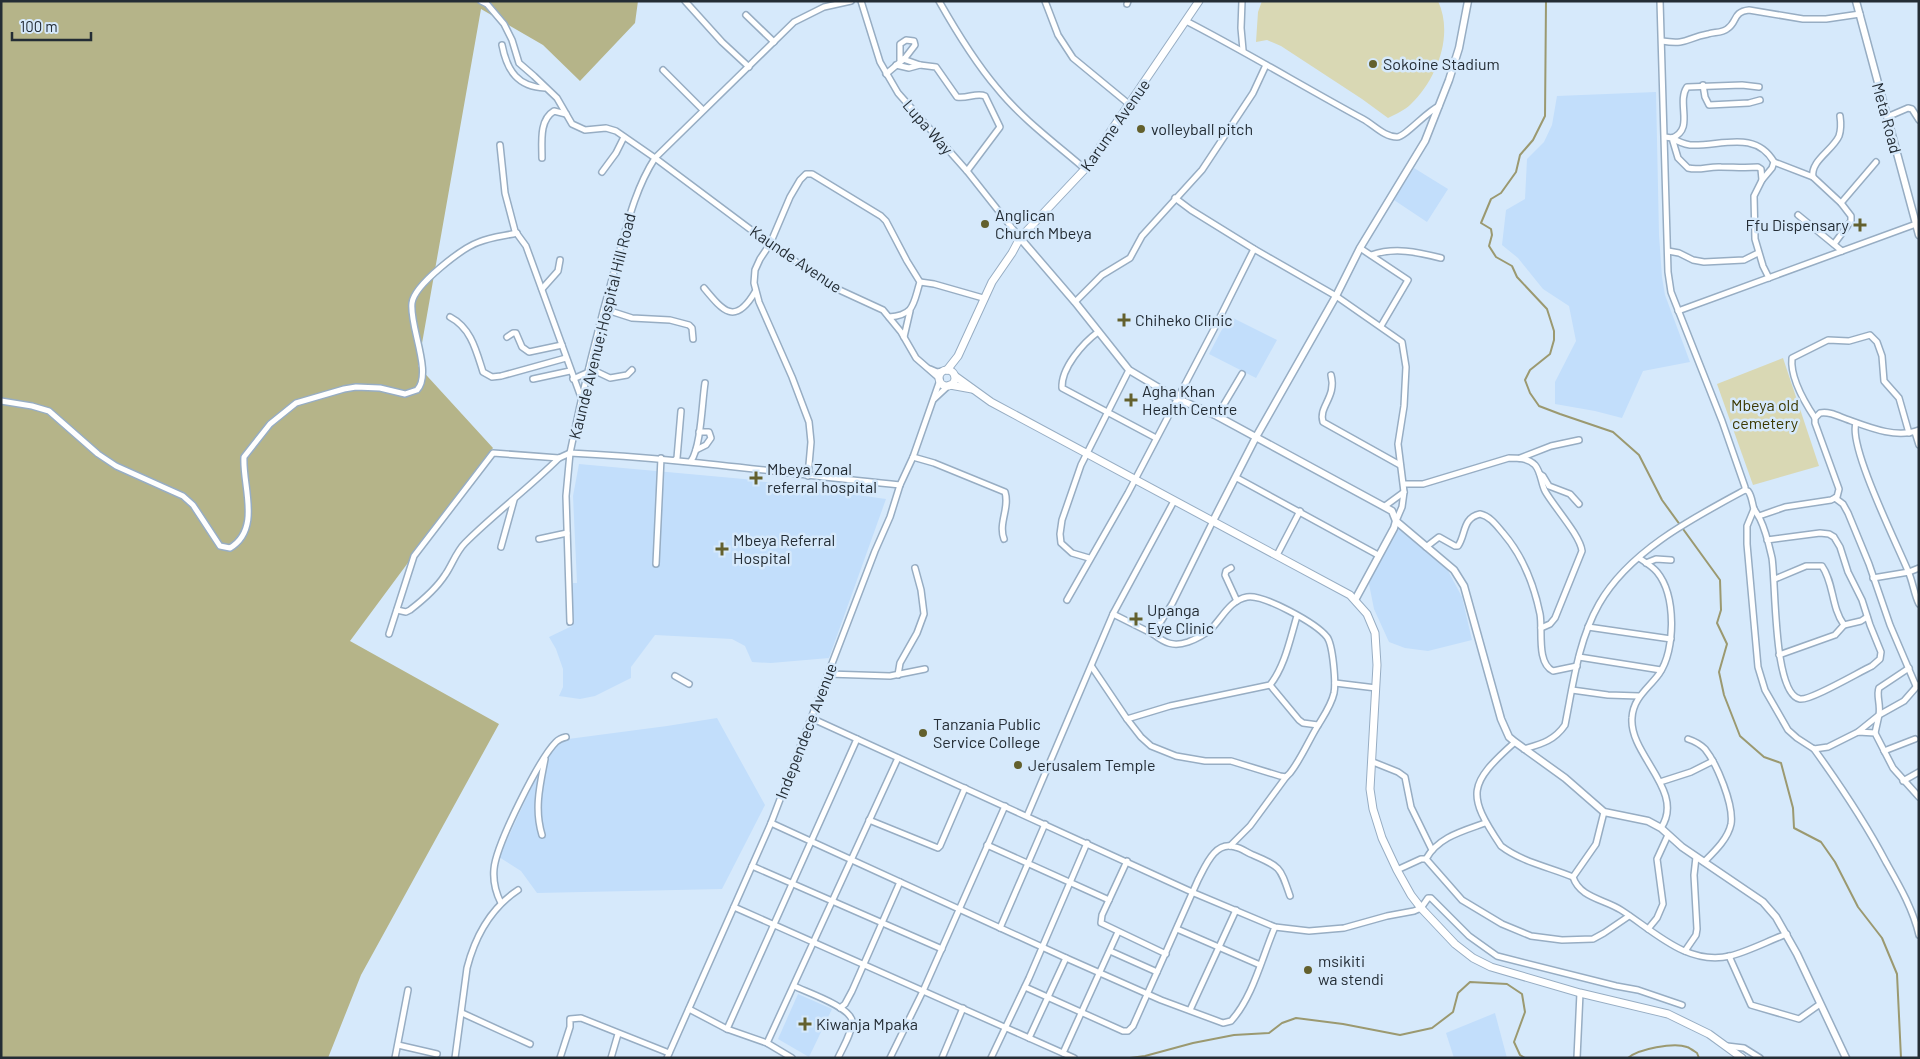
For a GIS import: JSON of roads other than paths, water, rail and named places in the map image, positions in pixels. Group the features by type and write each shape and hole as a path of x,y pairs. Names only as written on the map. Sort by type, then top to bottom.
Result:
{"main road":[{"name":"Karume Avenue","path":"949,385 955,380 946,375 958,356 983,298 1020,238 1085,169 1199,1"},
{"path":"972,389 943,384 946,375 972,389 991,402 1277,555 1356,600 1367,614 1375,633 1377,665 1370,789 1373,809 1382,838 1410,895 1455,944 1473,958 1491,967 1580,993 1668,1014 1709,1034 1742,1058"}],"street":[{"path":"481,1 504,24 512,40 519,63 559,100 566,114"},
{"path":"684,1 722,42 749,67"},
{"name":"Kaunde Avenue;Hospital Hill Road","path":"851,1 824,7 799,18 655,158 638,189 604,309 570,453 662,458 900,485"},
{"name":"Lupa Way","path":"861,1 880,62 898,93 967,172 1020,238"},
{"path":"939,1 966,46 996,88 1019,112 1085,169"},
{"path":"1046,1 1058,35 1073,58 1130,105"},
{"path":"1242,1 1241,28 1243,50"},
{"path":"1154,634 1176,597 1256,437 1336,296 1360,248 1425,141 1459,48 1468,1"},
{"path":"1660,1 1671,292 1731,444 1745,490"},
{"name":"Meta Road","path":"1856,1 1919,235"},
{"path":"1662,41 1683,43 1702,35 1724,31 1731,27 1741,11 1749,10 1803,19 1826,19 1860,14"},
{"path":"746,15 774,42"},
{"path":"1186,21 1243,50 1389,136 1403,136 1424,115 1439,106"},
{"path":"502,45 505,59 515,77 529,86 546,88"},
{"path":"886,74 900,61"},
{"path":"900,61 936,67 958,97 962,98 981,94 986,96 1000,125 967,172"},
{"path":"900,61 909,68 920,65"},
{"path":"1075,302 1102,275 1130,258 1142,236 1202,170 1253,93 1266,65"},
{"path":"662,70 703,110"},
{"path":"1672,138 1684,130 1683,96 1685,88 1703,85 1759,87"},
{"path":"1703,85 1705,98 1709,105 1749,103 1760,100"},
{"path":"1887,117 1908,108 1912,109 1919,120"},
{"path":"542,158 543,131 547,117 554,111 566,114"},
{"name":"Kaunde Avenue","path":"566,114 576,128 593,131 610,129 624,137 770,244 833,287 883,310 916,358 928,368 946,375"},
{"path":"1813,177 1815,166 1838,137 1841,125 1840,116"},
{"path":"602,172 616,153 624,137"},
{"path":"1665,137 1690,145 1744,141 1764,150 1774,162 1813,177 1842,202 1852,218 1834,244"},
{"path":"1672,138 1678,158 1688,168 1702,170 1720,166 1758,167 1761,169 1762,180"},
{"path":"500,145 505,193 517,234 526,246 582,400"},
{"path":"1769,278 1758,253 1755,239 1754,196 1774,162"},
{"path":"1842,202 1876,162"},
{"path":"808,476 811,442 809,422 792,377 755,292 754,270 763,252 770,244 800,180 806,174 812,174 881,216 886,221 920,282"},
{"path":"1175,198 1254,249 1336,296 1402,342 1405,352 1404,406 1398,444 1404,484 1402,507 1394,528 1378,555 1356,600"},
{"path":"1798,215 1842,251"},
{"path":"1678,311 1916,224"},
{"path":"1,401 49,411 111,463 183,496 193,505 220,546 230,548 240,539 248,518 244,457 270,424 296,403 344,389 371,387 405,394 417,390 421,383 422,372 412,312 414,298 442,266 470,246 481,240 517,234"},
{"path":"1020,238 1075,302 1129,370 1176,398 1217,416 1385,506 1392,511 1396,520 1454,570 1464,586 1501,718 1509,737 1565,778 1604,812 1648,821 1661,828 1668,836 1696,857 1763,902 1787,934 1846,1058"},
{"path":"1360,248 1408,280 1381,326"},
{"path":"1066,600 1134,480 1254,249"},
{"path":"1371,255 1398,250 1441,258"},
{"path":"1668,251 1704,262 1744,260 1758,253"},
{"path":"542,288 558,272 560,260"},
{"path":"920,282 934,284 983,298"},
{"path":"904,338 920,282"},
{"path":"704,288 726,312 732,313 743,307 755,292"},
{"path":"889,317 905,315 912,306"},
{"path":"604,309 632,318 670,320 689,324 692,328 693,338"},
{"path":"450,317 467,331 483,372 488,376 501,376 566,358"},
{"path":"1098,332 1082,346 1072,360 1062,386 1066,391 1156,438"},
{"path":"507,337 516,333 522,347 529,352 562,346"},
{"path":"1835,498 1839,489 1815,423 1815,418 1801,394 1792,367 1792,358 1828,340 1850,341 1870,335 1877,342 1882,356 1884,381 1900,398 1919,445"},
{"path":"574,379 589,370 610,378 627,375 632,370"},
{"path":"1089,558 1072,553 1064,548 1060,538 1062,520 1086,452 1129,370"},
{"path":"533,379 570,371"},
{"path":"1217,416 1242,374"},
{"name":"Independece Avenue","path":"668,1056 771,823 875,551 890,517 900,485 914,457 933,400 946,375"},
{"path":"1331,375 1334,385 1322,412 1323,422 1400,465"},
{"path":"691,462 696,450 705,383"},
{"path":"933,400 949,385"},
{"path":"675,460 677,458 681,410"},
{"path":"1815,418 1823,412 1894,434 1914,432"},
{"path":"1856,423 1854,432 1861,459 1891,534 1909,572 1913,590 1919,604"},
{"path":"696,450 706,445 711,438 709,432 699,432"},
{"path":"1404,484 1423,484 1499,460 1520,458 1551,446 1579,440"},
{"path":"389,634 414,556 490,455 496,452 559,458"},
{"path":"397,610 406,612 428,595 444,577 463,546 559,458 570,453 566,496 570,622"},
{"path":"914,457 934,463 1005,492 1006,505 1002,522 1004,539"},
{"path":"656,564 662,458"},
{"path":"1520,458 1534,464 1540,474 1546,492 1567,526 1581,544 1582,551 1555,618 1550,624 1541,628"},
{"path":"1540,474 1549,486 1563,490 1580,504"},
{"path":"1237,478 1378,555"},
{"path":"1745,490 1750,492 1754,509 1759,516 1767,540 1774,578 1779,655 1787,686 1793,696 1798,699 1815,696 1872,666 1880,659 1881,652 1862,600 1848,572 1840,546 1834,537 1829,534 1820,533 1767,540"},
{"path":"1524,749 1549,741 1564,726 1579,657 1588,627 1599,604 1623,574 1657,541 1745,490"},
{"path":"1385,506 1404,492"},
{"path":"1759,516 1785,507 1835,498 1843,504 1874,578 1890,626 1918,685 1904,701 1879,715 1858,732 1828,747 1814,749"},
{"path":"501,547 514,500"},
{"path":"1027,816 1113,614 1174,501"},
{"path":"1754,509 1750,516 1747,544 1758,667 1765,690 1788,730 1814,749 1849,798 1905,896 1919,935"},
{"path":"1277,555 1300,511"},
{"path":"1426,547 1439,537 1458,546 1462,531 1472,517 1480,514 1495,524 1511,542 1521,558 1540,614 1543,658 1550,670 1560,671 1577,666"},
{"path":"539,539 567,533"},
{"path":"1639,558 1658,573 1669,601 1673,624 1666,662 1639,696 1632,717 1633,732 1660,782 1668,808 1661,828"},
{"path":"1646,563 1656,560 1672,560"},
{"path":"1774,578 1806,566 1822,566 1829,581 1835,606 1844,625"},
{"path":"898,675 900,664 917,633 924,614 921,590 915,568"},
{"path":"1230,568 1226,571 1225,576 1237,601"},
{"path":"1874,578 1909,572 1919,568"},
{"path":"1113,614 1175,646 1194,640 1210,629 1228,608 1237,601 1253,596 1268,601 1297,616 1328,638 1335,683 1330,704 1295,768 1286,776 1250,826 1230,846"},
{"path":"1127,719 1170,706 1270,685 1282,665 1297,616"},
{"path":"1779,655 1835,635 1844,625 1861,621 1867,617"},
{"path":"1588,627 1671,639"},
{"path":"1579,657 1661,670"},
{"path":"1092,666 1141,737 1163,752 1188,759 1231,761 1272,774 1286,776"},
{"path":"1909,668 1879,688 1878,693 1881,705 1875,733 1893,768 1919,797"},
{"path":"828,674 898,675 924,669"},
{"path":"675,676 689,684"},
{"path":"1335,683 1376,688"},
{"path":"1270,685 1299,720 1318,725"},
{"path":"1572,690 1639,696"},
{"path":"811,718 1236,910 1252,919 1275,927 1309,931 1332,930 1358,925 1387,916 1408,913 1421,908 1428,898 1432,899 1470,936 1497,956 1609,985 1638,990 1682,1005"},
{"path":"1858,732 1875,733"},
{"path":"501,903 496,887 494,869 500,847 525,792 546,756 557,741 566,737"},
{"path":"1884,751 1914,738"},
{"path":"727,1029 858,739"},
{"path":"1688,739 1704,748 1721,780 1730,808 1731,824 1722,842 1704,862"},
{"path":"1515,742 1478,782 1476,799 1479,812 1501,846 1506,850 1573,877"},
{"path":"542,835 537,819 537,804 546,756"},
{"path":"768,1044 898,758"},
{"path":"1372,762 1398,772 1404,777 1411,807 1432,850"},
{"path":"1660,782 1712,762"},
{"path":"1904,781 1919,772"},
{"path":"870,820 938,848 965,788"},
{"path":"890,1058 923,991 1005,806"},
{"path":"1573,877 1596,844 1604,812"},
{"path":"1426,859 1432,850 1448,837 1486,822"},
{"path":"771,823 1066,958 1223,1023 1231,1021 1239,1011 1275,927"},
{"path":"1000,928 1045,824"},
{"path":"1648,929 1657,918 1663,904 1657,859 1668,836"},
{"path":"991,1058 1025,987 1087,843"},
{"path":"987,845 1109,900"},
{"path":"1025,987 1123,1031 1128,1031 1133,1026 1208,860 1222,848 1237,847 1277,866 1282,873 1290,896"},
{"path":"1685,951 1696,935 1697,929 1694,874 1696,857"},
{"path":"1397,870 1421,859 1426,859"},
{"path":"1426,859 1451,890 1462,900 1502,924 1531,936 1562,940 1593,939 1629,916"},
{"path":"1127,861 1100,921 1102,924 1166,954"},
{"path":"752,866 942,949"},
{"path":"1573,877 1575,884 1585,893 1612,904 1648,929 1685,951 1703,956 1729,956 1787,934"},
{"path":"840,1008 845,1004 900,882"},
{"path":"455,1058 470,955 486,923 501,903 518,890"},
{"path":"734,907 1074,1058"},
{"path":"1190,1010 1236,910"},
{"path":"1177,930 1260,965"},
{"path":"1063,1053 1118,932"},
{"path":"1110,951 1158,972"},
{"path":"1729,956 1751,1005 1799,1019 1820,1004"},
{"path":"1029,1038 1066,958"},
{"path":"794,986 840,1008 850,1016 852,1022 850,1030 838,1058"},
{"path":"395,1058 408,990"},
{"path":"1577,1058 1580,993"},
{"path":"689,1008 727,1029 768,1044 792,1058"},
{"path":"942,1058 963,1008"},
{"path":"462,1013 530,1044"},
{"path":"560,1058 570,1027 570,1019 581,1018 668,1056"},
{"path":"611,1058 618,1034"},
{"path":"398,1045 437,1054"},
{"path":"1727,1046 1744,1048 1760,1058"}],"waterway":[{"path":"1546,1 1545,116 1533,140 1520,155 1516,172 1501,193 1491,199 1481,223 1491,229 1492,235 1489,246 1496,257 1512,266 1517,277 1547,309 1554,331 1554,340 1550,354 1530,370 1525,380 1530,393 1539,406 1613,432 1639,455 1662,500 1720,580 1721,610 1717,623 1727,644 1719,672 1724,695 1740,736 1764,757 1781,763 1793,808 1794,828 1821,842 1835,862 1858,907 1882,938 1897,974 1901,1058"},
{"path":"1130,1058 1234,1035 1269,1033 1282,1023 1296,1018 1343,1024 1400,1035 1432,1028 1453,1012 1458,993 1470,982 1507,984 1522,994 1525,1012 1514,1042 1520,1055 1525,1058"},
{"path":"1628,1058 1648,1049 1674,1045 1689,1048 1697,1053 1699,1058"}],"place":[{"name":"Sokoine Stadium","path":"1373,64"},
{"name":"volleyball pitch","path":"1141,129"},
{"name":"Anglican Church Mbeya","path":"985,224"},
{"name":"Ffu Dispensary","path":"1860,225"},
{"name":"Chiheko Clinic","path":"1124,320"},
{"name":"Agha Khan Health Centre","path":"1131,400"},
{"name":"Mbeya Zonal referral hospital","path":"756,478"},
{"name":"Mbeya Referral Hospital","path":"722,549"},
{"name":"Upanga Eye Clinic","path":"1136,619"},
{"name":"Tanzania Public Service College","path":"923,733"},
{"name":"Jerusalem Temple","path":"1018,765"},
{"name":"msikiti wa stendi","path":"1308,970"},
{"name":"Kiwanja Mpaka","path":"805,1024"}],"park label":[{"name":"Mbeya old cemetery","path":"1765,414"}]}
